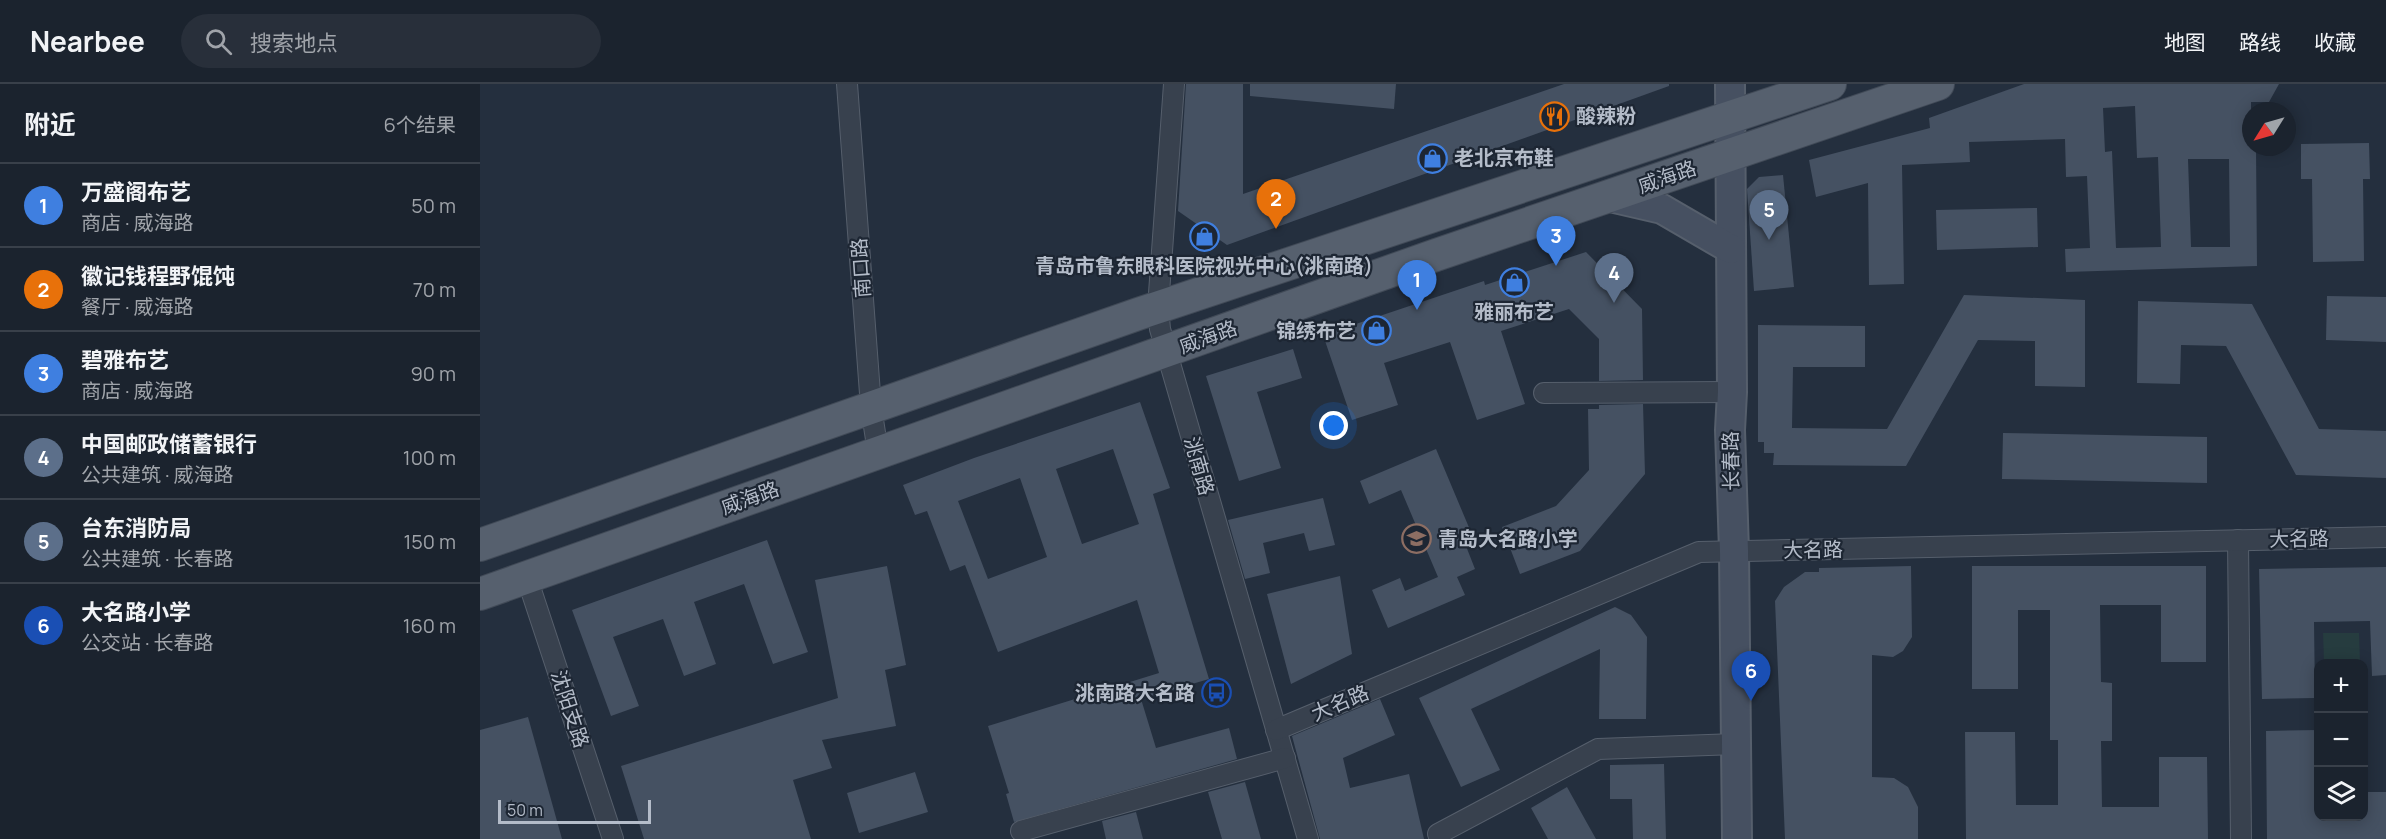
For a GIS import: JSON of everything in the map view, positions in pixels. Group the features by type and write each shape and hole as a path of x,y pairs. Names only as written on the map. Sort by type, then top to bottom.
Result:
{"main road":[{"name":"长春路","path":"1730,84 1732,392 1730,430 1734,551 1737,839"},
{"name":"威海路","path":"480,545 1158,307 1830,84"},
{"name":"威海路","path":"480,594 1436,255 1938,84"},
{"path":"1610,197 1662,209 1731,249"}],"street":[{"name":"南口路","path":"847,84 871,407 878,452"},
{"name":"洮南路","path":"1174,84 1158,307 1165,353 1308,839"},
{"path":"1544,393 1732,392"},
{"name":"大名路","path":"1276,730 1699,552 2386,537"},
{"path":"2238,540 2241,839"},
{"name":"沈阳支路","path":"526,578 613,839"},
{"path":"1438,834 1598,749 1736,744"},
{"path":"1021,831 1285,758"}],"green space":[{"path":"2323,633 2359,633 2360,659 2324,659"}],"building":[{"path":"1186,84 1243,84 1243,194 1564,84 1669,84 1669,86 1227,245 1178,211"},
{"path":"1250,84 1396,84 1394,109 1250,96"},
{"path":"2024,84 2279,84 2269,102 2242,102 2242,156 2256,156 2257,266 2066,272 2065,249 2090,248 2087,176 2066,177 2065,139 1969,142 1970,162 1902,165 1904,284 1869,285 1868,183 1816,197 1809,160 1930,128 1929,118","holes":["2135,106 2137,158 2158,157 2161,247 2116,248 2112,151 2105,152 2103,108","2188,159 2229,159 2230,247 2191,247"]},
{"path":"2369,143 2370,179 2363,179 2364,261 2313,262 2312,179 2301,179 2301,144"},
{"path":"1783,175 1794,287 1754,291 1747,189 1759,177"},
{"path":"2037,208 2038,247 1937,250 1936,210"},
{"path":"1586,252 1642,309 1643,380 1599,381 1599,339 1569,309 1501,331 1525,404 1477,420 1450,342 1384,363 1398,405 1352,420 1323,335 1484,281 1485,285"},
{"path":"1964,295 2085,300 2085,387 2035,386 2035,341 1978,340 1906,466 1773,465 1774,453 1764,453 1764,442 1758,442 1758,325 1865,326 1865,367 1793,367 1792,428 1887,429"},
{"path":"2327,296 2386,297 2386,342 2326,340"},
{"path":"2138,301 2252,304 2319,429 2386,431 2386,478 2296,475 2226,346 2181,345 2180,384 2137,383"},
{"path":"1293,349 1302,378 1257,392 1281,468 1239,481 1206,376"},
{"path":"1140,402 1170,488 1153,494 1209,679 1141,699 1156,748 1229,728 1237,759 1014,822 1006,794 1009,793 988,726 1159,673 1137,600 998,652 965,565 950,571 927,511 915,515 903,485 974,458","holes":["1113,449 1139,524 1082,544 1056,469","1020,478 1047,557 988,579 958,501"]},
{"path":"1643,404 1645,474 1580,551 1520,574 1502,527 1556,506 1589,470 1588,409 1599,409 1599,405"},
{"path":"2003,433 2207,437 2207,483 2002,479"},
{"path":"1436,449 1473,537 1464,541 1475,569 1457,577 1465,595 1388,628 1372,590 1400,578 1405,591 1438,577 1401,490 1369,504 1360,481"},
{"path":"1323,498 1335,545 1309,551 1304,533 1263,543 1270,573 1245,579 1228,520"},
{"path":"767,540 808,652 773,664 744,584 694,602 716,664 684,676 663,619 613,637 639,706 611,716 572,610"},
{"path":"887,566 906,665 885,670 896,726 822,740 832,768 793,780 811,839 644,839 621,766 838,698 815,580"},
{"path":"1911,566 1912,637 1903,651 1893,657 1872,655 1872,777 1894,778 1908,787 1918,807 1918,839 1785,839 1775,601 1784,587 1805,572 1819,572 1819,568"},
{"path":"1972,566 2206,566 2206,662 2161,662 2161,605 2100,605 2101,682 2112,683 2112,741 2101,741 2102,807 2159,807 2159,757 2207,757 2208,839 1966,839 1965,732 2015,732 2016,805 2058,805 2058,740 2050,740 2050,610 2018,610 2018,689 1972,689"},
{"path":"2386,567 2386,675 2372,676 2370,621 2314,622 2314,698 2262,699 2259,569"},
{"path":"1340,576 1352,654 1291,684 1267,594"},
{"path":"1615,607 1631,615 1647,637 1646,719 1599,719 1600,649 1471,709 1500,770 1461,787 1419,698"},
{"path":"1380,699 1395,735 1343,758 1350,788 1409,774 1424,839 1320,839 1292,736"},
{"path":"528,717 562,839 480,839 480,730"},
{"path":"2314,730 2314,821 2368,821 2368,792 2386,792 2386,839 2267,839 2266,731"},
{"path":"1664,764 1666,839 1633,839 1632,799 1610,799 1610,765"},
{"path":"915,772 928,812 859,833 847,793"},
{"path":"1245,782 1261,839 1222,839 1208,792"},
{"path":"1567,787 1596,839 1548,839 1531,808"},
{"path":"1136,812 1143,839 1106,839 1102,821"}],"place":[{"name":"酸辣粉","path":"1555,116"},
{"name":"老北京布鞋","path":"1433,158"},
{"name":"徽记钱程野馄饨","path":"1276,229"},
{"name":"青岛市鲁东眼科医院视光中心(洮南路)","path":"1204,236"},
{"name":"台东消防局","path":"1769,240"},
{"name":"碧雅布艺","path":"1556,266"},
{"name":"雅丽布艺","path":"1514,282"},
{"name":"中国邮政储蓄银行","path":"1614,303"},
{"name":"万盛阁布艺","path":"1417,310"},
{"name":"锦绣布艺","path":"1377,331"},
{"name":"青岛大名路小学","path":"1417,539"},
{"name":"洮南路大名路","path":"1216,693"},
{"name":"大名路小学","path":"1751,701"}]}
